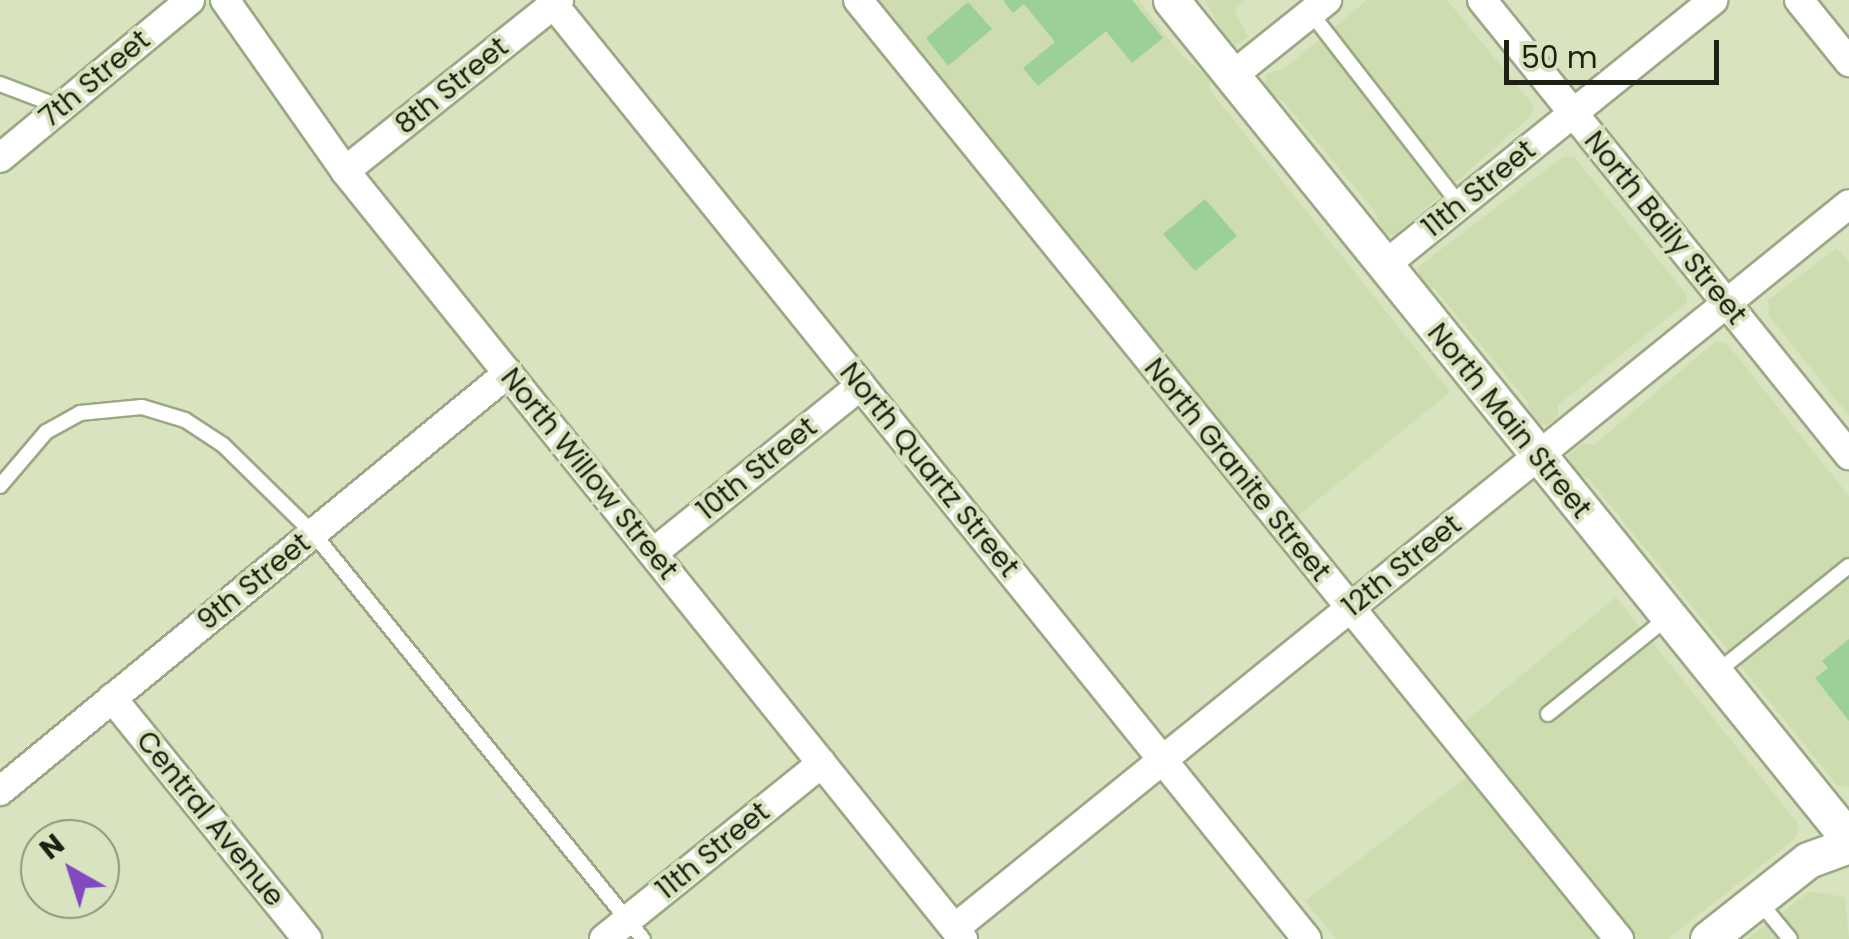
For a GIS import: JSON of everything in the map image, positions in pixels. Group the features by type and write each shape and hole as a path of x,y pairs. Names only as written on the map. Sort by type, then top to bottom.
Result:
{"street":[{"name":"7th Street","path":"0,158 190,0"},
{"name":"North Willow Street","path":"225,0 346,172 959,934"},
{"name":"North Granite Street","path":"858,0 1619,939"},
{"name":"North Main Street","path":"1171,0 1849,842"},
{"name":"North Baily Street","path":"1482,0 1849,456"},
{"name":"11th Street","path":"1385,266 1714,0"},
{"path":"1799,0 1849,62"},
{"name":"8th Street","path":"346,172 554,1"},
{"name":"North Quartz Street","path":"554,1 1308,939"},
{"path":"1232,76 1319,6"},
{"name":"12th Street","path":"959,934 1163,760 1849,204"},
{"name":"9th Street","path":"0,791 508,373"},
{"name":"10th Street","path":"653,553 860,385"},
{"name":"Central Avenue","path":"112,698 306,939"},
{"name":"11th Street","path":"604,939 635,930 822,762"},
{"path":"1708,939 1808,860 1849,842"}],"lane":[{"path":"1319,6 1460,205"},
{"path":"0,84 62,108"},
{"path":"0,486 46,432 80,413 142,406 185,420 223,444 313,533 635,930"},
{"path":"1714,674 1849,566"},
{"path":"1548,714 1668,618"},
{"path":"1758,900 1790,939"}],"shaded area":[{"path":"870,0 1138,0 1184,58 1210,78 1209,89 1450,392 1289,523"},
{"path":"1205,0 1246,0 1234,10 1248,37 1236,45 1224,37"},
{"path":"1367,0 1447,0 1534,106 1531,116 1394,236 1383,234 1375,212 1284,102 1266,90 1265,75 1286,67"},
{"path":"1564,156 1574,157 1687,295 1686,303 1558,405 1558,417 1547,425 1534,424 1527,401 1434,288 1425,288 1417,268"},
{"path":"1837,248 1849,262 1849,416 1769,316 1768,300"},
{"path":"1716,341 1727,344 1849,496 1849,787 1838,786 1589,479 1570,468 1568,456 1582,444 1594,445"},
{"path":"1616,597 1799,825 1796,838 1668,939 1336,939 1305,901 1468,776 1442,741"},
{"path":"1810,891 1845,897 1849,939 1747,939"}],"building":[{"path":"1003,0 1132,0 1163,38 1132,63 1106,31 1038,86 1023,68 1055,42 1024,4 1013,13"},
{"path":"968,2 992,29 948,66 926,38"},
{"path":"1205,199 1237,236 1195,271 1163,234"},
{"path":"1849,639 1849,721 1815,678 1828,668 1822,661"}]}
